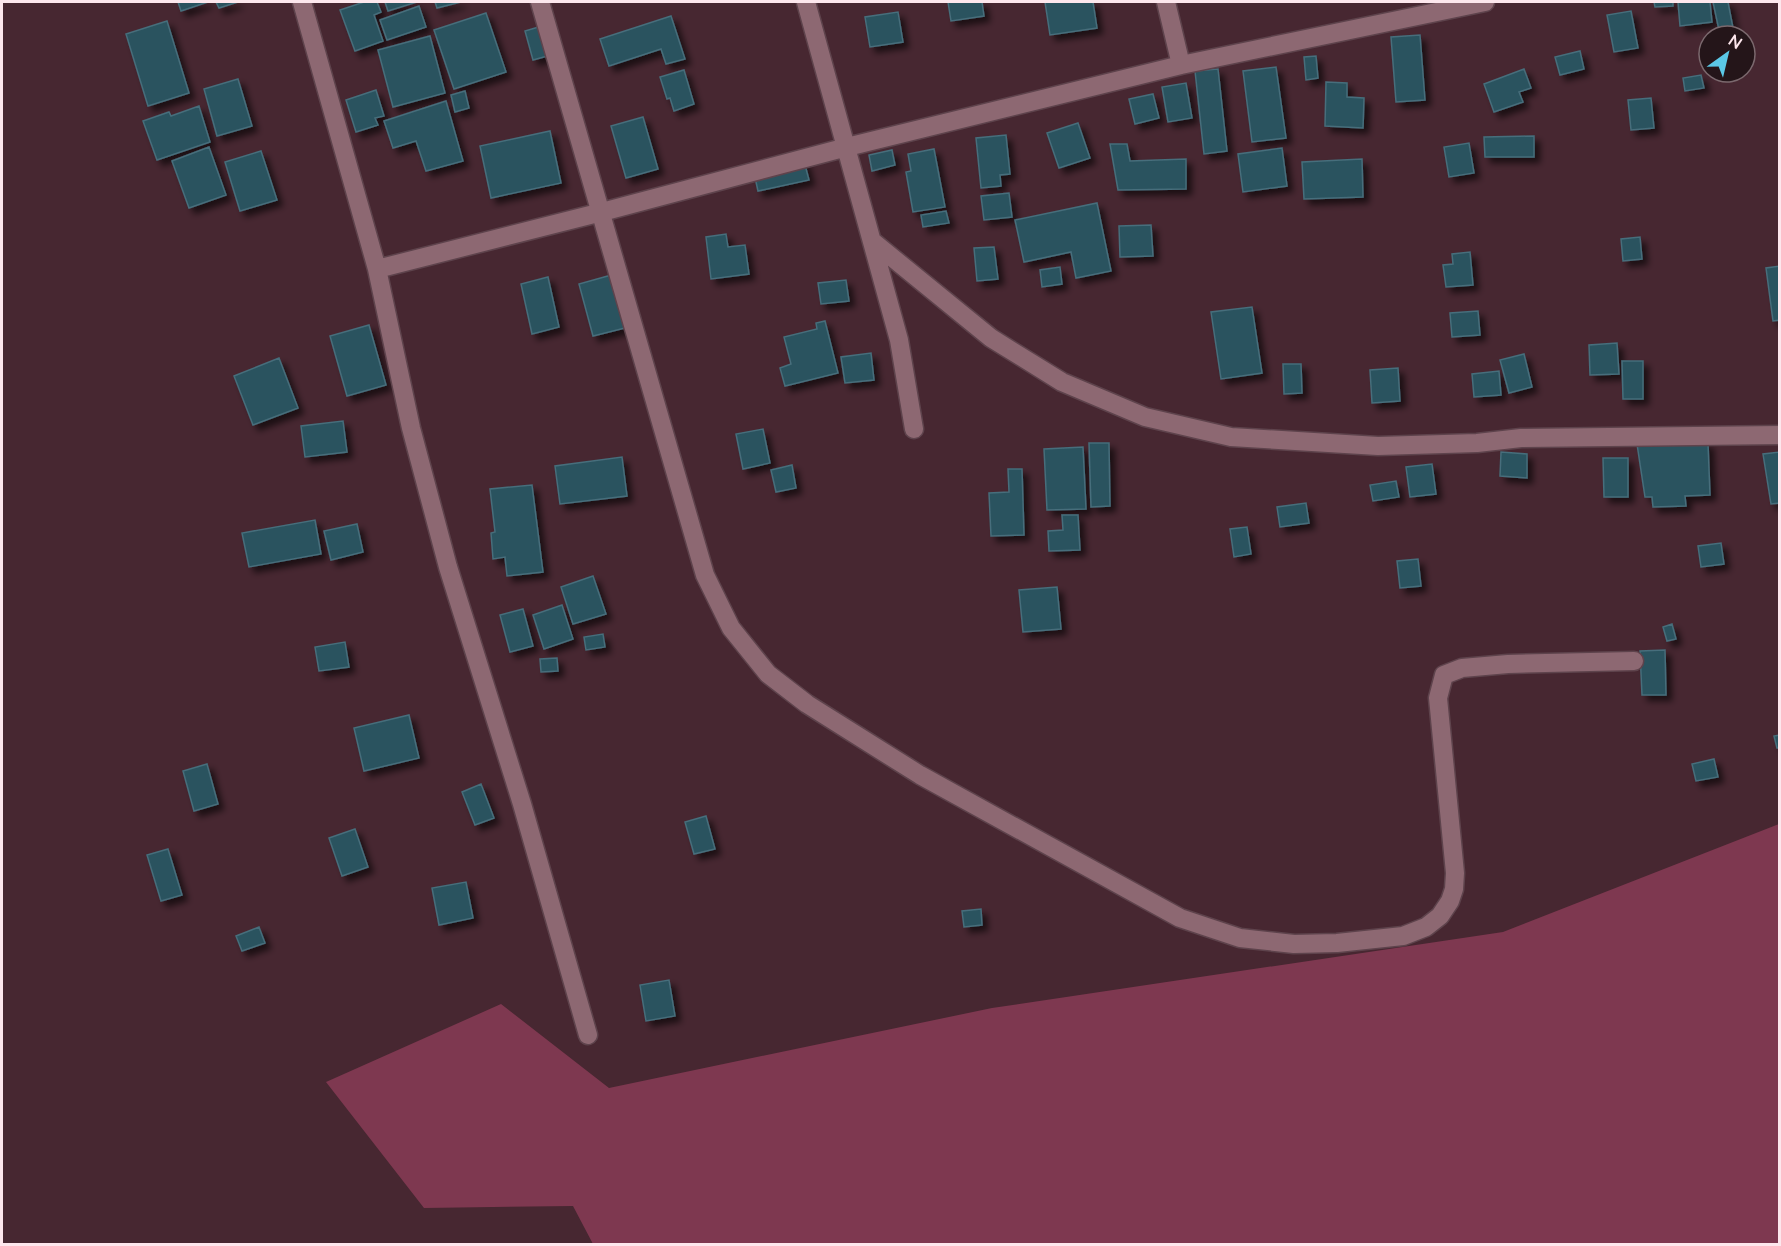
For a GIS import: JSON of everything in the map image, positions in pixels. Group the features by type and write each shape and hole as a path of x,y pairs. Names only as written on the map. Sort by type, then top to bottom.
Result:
{"street":[{"path":"302,2 377,269 411,428 448,567 522,804 588,1035"},
{"path":"540,2 705,575 731,628 768,674 807,704 920,775 1180,918 1240,938 1294,944 1337,943 1403,936 1426,927 1440,916 1450,901 1454,889 1455,873 1438,698 1444,675 1462,668 1497,665 1634,661"},
{"path":"806,2 899,340 914,429"},
{"path":"1166,2 1181,65"},
{"path":"377,269 847,147 1181,65 1485,2"},
{"path":"872,241 992,338 1062,382 1145,417 1231,437 1378,446 1477,443 1521,438 1779,435"}],"shaded area":[{"path":"1779,824 1779,1244 593,1244 573,1206 424,1208 326,1082 501,1004 609,1088 992,1008 1503,932"}],"building":[{"path":"178,2 208,2 181,11"},
{"path":"216,2 238,2 219,8"},
{"path":"364,2 377,2 381,12 374,15 383,41 355,51 340,10"},
{"path":"385,2 417,2 388,11"},
{"path":"435,2 461,2 437,8"},
{"path":"948,2 982,2 984,16 951,21"},
{"path":"1045,2 1093,2 1097,28 1050,35"},
{"path":"1654,2 1673,2 1673,6 1655,7"},
{"path":"1678,2 1710,2 1712,22 1680,26"},
{"path":"1713,2 1728,2 1732,24 1718,24"},
{"path":"419,6 426,27 387,40 380,20"},
{"path":"1631,11 1638,48 1614,52 1607,15"},
{"path":"898,12 903,42 870,47 865,17"},
{"path":"486,13 506,72 454,89 434,30"},
{"path":"671,16 685,59 666,64 661,49 609,66 600,39"},
{"path":"167,21 189,93 148,106 126,34"},
{"path":"542,26 551,55 533,60 525,31"},
{"path":"1420,35 1425,100 1396,102 1391,37"},
{"path":"430,36 445,93 393,107 378,50"},
{"path":"1580,51 1584,69 1560,75 1555,57"},
{"path":"1316,56 1318,78 1306,80 1304,57"},
{"path":"1276,67 1286,138 1252,142 1243,71"},
{"path":"1218,69 1227,151 1204,154 1195,71"},
{"path":"1524,69 1531,88 1519,92 1523,102 1494,112 1484,84"},
{"path":"684,70 694,104 674,111 670,98 667,99 660,77"},
{"path":"1697,76 1697,84 1703,84 1704,88 1685,91 1683,78"},
{"path":"238,79 252,126 217,136 204,89"},
{"path":"1326,82 1347,83 1347,97 1364,98 1363,128 1325,126"},
{"path":"1186,83 1192,118 1168,122 1162,87"},
{"path":"376,90 384,116 375,118 378,125 356,132 346,100"},
{"path":"465,91 469,108 455,112 451,95"},
{"path":"1153,94 1159,118 1135,124 1129,99"},
{"path":"1651,98 1654,128 1631,130 1628,100"},
{"path":"446,101 463,161 426,171 416,141 393,148 384,121"},
{"path":"199,106 210,142 157,160 143,121 169,112 171,116"},
{"path":"643,117 658,169 626,178 611,126"},
{"path":"1078,123 1090,158 1059,168 1047,133"},
{"path":"550,131 561,183 491,198 480,146"},
{"path":"1006,135 1010,174 1000,175 1001,186 981,188 976,138"},
{"path":"1534,136 1534,157 1485,157 1484,137"},
{"path":"1469,143 1474,173 1449,177 1444,147"},
{"path":"1110,144 1127,144 1130,161 1186,159 1186,189 1118,190"},
{"path":"209,147 226,195 189,208 172,161"},
{"path":"1282,148 1287,186 1243,192 1238,154"},
{"path":"934,149 945,207 913,212 906,172 911,171 908,154"},
{"path":"892,150 895,165 872,171 869,155"},
{"path":"261,151 277,200 240,211 225,162"},
{"path":"1362,159 1363,197 1304,199 1302,162"},
{"path":"804,161 809,180 758,191 754,173"},
{"path":"1009,193 1012,217 984,220 981,196"},
{"path":"1097,203 1111,271 1076,278 1071,252 1024,262 1015,220"},
{"path":"946,211 949,223 923,227 921,215"},
{"path":"1151,225 1153,256 1120,257 1119,226"},
{"path":"726,234 728,247 745,245 749,274 711,279 706,237"},
{"path":"1640,237 1642,259 1623,261 1621,239"},
{"path":"994,247 998,279 977,281 974,248"},
{"path":"1470,252 1473,285 1446,287 1443,265 1453,264 1452,254"},
{"path":"1780,266 1780,320 1773,321 1766,268"},
{"path":"1060,267 1062,284 1042,287 1040,270"},
{"path":"615,274 629,327 593,336 579,284"},
{"path":"548,277 559,327 532,334 521,284"},
{"path":"846,280 849,301 821,304 818,283"},
{"path":"1252,307 1262,373 1221,379 1211,312"},
{"path":"1478,311 1480,335 1452,337 1450,313"},
{"path":"825,321 838,373 785,386 780,368 791,364 784,337 817,329 816,323"},
{"path":"369,325 386,385 347,396 330,336"},
{"path":"1617,343 1619,374 1590,375 1589,345"},
{"path":"871,353 874,380 845,383 841,357"},
{"path":"1524,354 1532,387 1509,393 1500,360"},
{"path":"279,358 298,408 253,425 234,376"},
{"path":"1622,361 1643,361 1643,399 1623,399"},
{"path":"1283,364 1301,364 1302,393 1284,394"},
{"path":"1398,368 1400,401 1372,403 1370,370"},
{"path":"1499,371 1501,395 1474,397 1472,374"},
{"path":"343,421 347,452 305,457 301,426"},
{"path":"763,429 770,463 743,469 736,434"},
{"path":"1089,443 1109,443 1110,506 1091,507"},
{"path":"1708,443 1710,495 1685,496 1686,506 1653,507 1652,497 1645,497 1637,444"},
{"path":"1083,447 1086,509 1047,510 1044,449"},
{"path":"1501,452 1527,454 1527,478 1500,476"},
{"path":"1780,452 1780,503 1771,504 1763,454"},
{"path":"622,457 627,496 560,504 555,466"},
{"path":"1603,458 1628,458 1628,497 1604,497"},
{"path":"1432,464 1436,494 1410,497 1406,467"},
{"path":"792,465 796,488 776,492 771,470"},
{"path":"1008,469 1022,469 1024,535 991,536 989,493 1009,492"},
{"path":"1396,481 1399,497 1373,501 1370,485"},
{"path":"532,485 543,572 507,576 505,557 493,559 491,533 495,532 490,489"},
{"path":"1306,503 1309,523 1280,527 1277,507"},
{"path":"1062,515 1078,515 1080,550 1049,551 1048,531 1063,530"},
{"path":"315,520 321,554 249,567 242,533"},
{"path":"357,524 363,552 331,560 324,531"},
{"path":"1247,527 1251,554 1234,557 1230,529"},
{"path":"1721,543 1724,564 1701,567 1698,546"},
{"path":"1418,559 1421,586 1400,588 1397,561"},
{"path":"593,576 606,614 573,624 561,587"},
{"path":"1057,587 1061,629 1023,632 1019,590"},
{"path":"562,605 573,639 544,649 533,615"},
{"path":"523,609 533,646 510,652 500,615"},
{"path":"1672,624 1676,639 1667,641 1663,627"},
{"path":"603,634 605,647 586,650 584,637"},
{"path":"345,642 349,667 319,671 315,647"},
{"path":"1665,650 1666,695 1642,695 1640,651"},
{"path":"557,658 558,671 541,672 540,659"},
{"path":"409,715 419,758 364,771 354,728"},
{"path":"1780,735 1780,748 1777,748 1774,736"},
{"path":"1714,759 1718,777 1696,781 1692,764"},
{"path":"207,764 218,804 194,811 183,771"},
{"path":"481,784 494,818 475,825 462,792"},
{"path":"706,816 715,849 694,854 685,822"},
{"path":"355,829 368,867 342,876 329,838"},
{"path":"168,849 182,895 161,901 147,855"},
{"path":"466,882 473,918 439,925 432,888"},
{"path":"981,909 982,925 964,927 962,911"},
{"path":"259,927 265,943 242,951 236,936"},
{"path":"669,980 675,1016 646,1021 640,985"}]}
